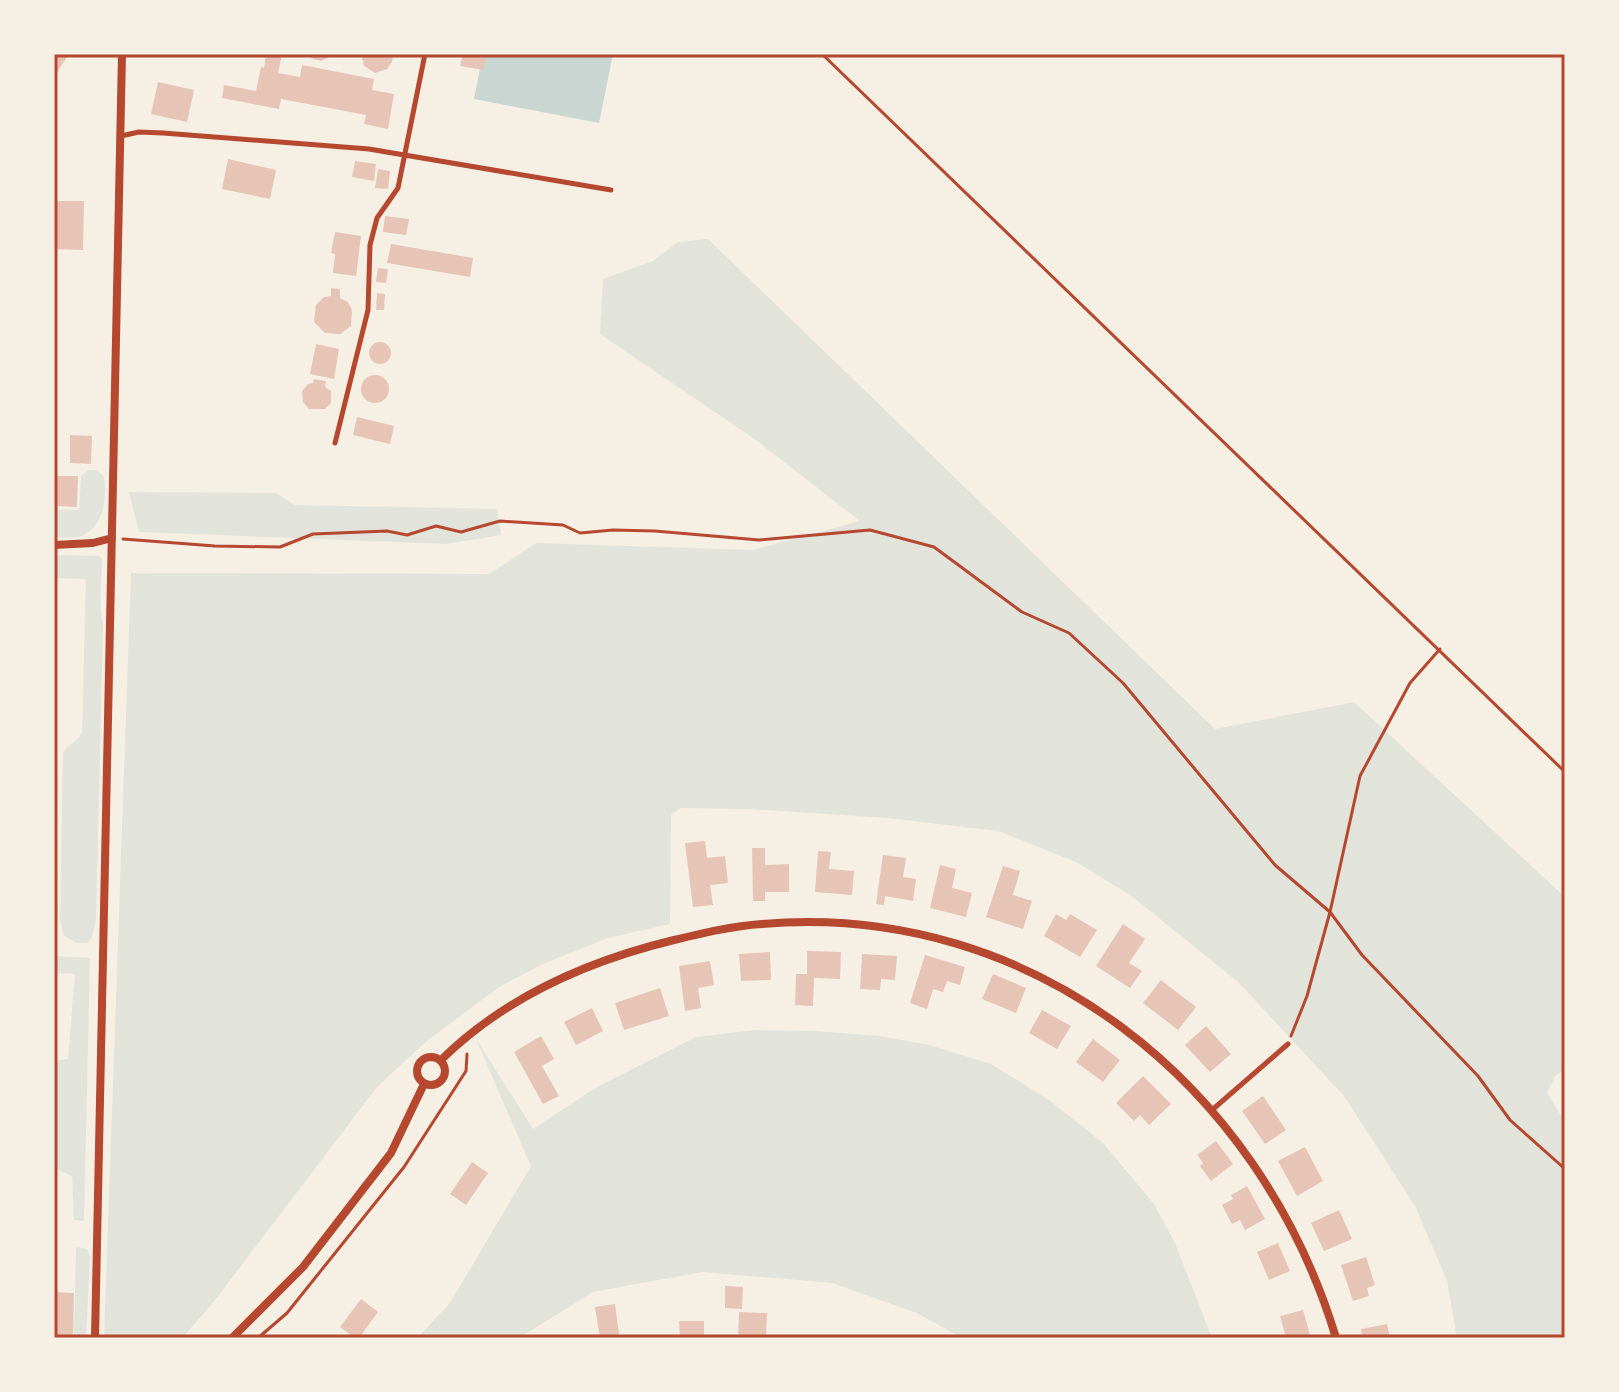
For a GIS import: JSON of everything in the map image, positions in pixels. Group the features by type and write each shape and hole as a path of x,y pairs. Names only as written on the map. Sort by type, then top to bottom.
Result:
{"street":[{"path":"95,1338 122,54"},
{"path":"54,545 93,543 112,538"},
{"path":"441,1060 490,1019 572,972 629,952 709,932 761,924 841,923 957,943 1056,984 1137,1038 1178,1074 1212,1110 1253,1163 1280,1206 1327,1309 1336,1338"},
{"path":"433,1057 441,1060 445,1073 441,1081 433,1086 424,1084 416,1074 420,1061 433,1057"},
{"path":"232,1338 303,1267 391,1153 424,1084"}],"lane":[{"path":"335,443 368,310 370,245 377,218 398,188 425,54"},
{"path":"121,136 139,132 163,133 369,149 611,190"},
{"path":"1212,1110 1288,1044"}],"path":[{"path":"822,54 1565,772"},
{"path":"112,538 215,546 280,547 313,534 387,531 407,535 436,526 461,532 500,521 563,525 580,533 655,531 759,540 870,530 934,547 1022,612 1069,633 1112,673 1275,865 1330,912 1362,955 1478,1076 1510,1120 1565,1169"},
{"path":"1288,1044 1307,996 1330,912 1360,776 1410,683 1440,649"},
{"path":"258,1338 287,1313 404,1167 466,1071 466,1051 460,1042"}],"shaded area":[{"path":"483,54 613,54 599,123 474,99"},
{"path":"708,239 1215,729 1354,702 1565,897 1565,1069 1555,1076 1547,1093 1565,1122 1565,1338 1457,1338 1447,1281 1415,1206 1344,1096 1239,983 1133,897 1078,863 999,831 887,818 681,808 671,815 670,924 608,938 545,963 499,987 428,1040 377,1087 212,1304 182,1338 104,1338 131,573 489,574 536,543 753,550 860,521 756,440 600,334 603,279 653,261 678,242"},
{"path":"88,470 96,470 104,476 105,500 97,523 82,536 54,537 54,509 79,510 81,476"},
{"path":"129,492 276,493 295,505 497,509 501,535 446,544 139,532"},
{"path":"54,555 99,556 102,559 96,920 92,937 87,943 77,943 64,936 60,921 63,753 82,732 86,579 54,578"},
{"path":"54,956 90,958 84,1221 74,1220 72,1176 54,1168 54,1061 68,1059 75,974 54,973"},
{"path":"754,1030 879,1036 929,1045 991,1064 1049,1100 1103,1143 1154,1204 1175,1243 1212,1338 962,1338 917,1313 832,1283 702,1272 593,1292 519,1338 417,1338 450,1303 531,1166 475,1037 533,1129 597,1087 696,1037"},
{"path":"76,1247 87,1249 90,1257 86,1338 74,1338"}],"building":[{"path":"54,54 69,54 57,72 54,71"},
{"path":"266,54 282,54 278,73 300,77 302,65 374,79 372,90 394,94 388,129 364,124 366,115 281,99 279,109 222,98 224,85 256,91"},
{"path":"307,54 335,54 321,61"},
{"path":"361,54 393,54 392,62 387,69 375,73 364,66"},
{"path":"463,54 487,54 483,70 460,66"},
{"path":"158,82 194,90 187,122 151,114"},
{"path":"228,159 276,170 270,199 222,189"},
{"path":"355,161 376,164 374,181 352,177"},
{"path":"378,169 390,171 388,189 375,188"},
{"path":"54,201 84,201 83,250 54,249"},
{"path":"385,216 409,219 406,235 383,232"},
{"path":"335,232 361,236 356,276 333,273 335,254 331,253"},
{"path":"391,244 473,258 470,277 387,263"},
{"path":"378,268 388,269 386,283 376,282"},
{"path":"331,288 340,289 340,298 348,302 352,310 351,326 340,334 325,333 314,322 316,305 324,297 331,296"},
{"path":"377,293 385,294 384,310 376,310"},
{"path":"380,342 388,345 391,353 388,361 380,364 372,361 369,353 372,345"},
{"path":"316,344 339,349 334,379 310,374"},
{"path":"375,375 385,379 389,389 385,399 375,403 365,399 361,389 365,379"},
{"path":"314,379 326,381 325,387 331,391 331,403 325,409 309,409 303,402 302,391"},
{"path":"357,417 394,426 390,444 353,435"},
{"path":"70,435 92,436 91,464 70,463"},
{"path":"54,476 78,476 77,507 54,506"},
{"path":"705,841 707,858 725,856 728,883 710,885 713,905 693,907 685,843"},
{"path":"752,848 765,848 765,865 789,864 789,892 765,892 765,901 753,901"},
{"path":"818,851 831,852 829,869 854,871 852,895 815,892"},
{"path":"883,855 906,858 903,877 916,879 913,901 885,896 884,905 876,904"},
{"path":"940,865 956,869 952,888 972,893 966,917 930,908"},
{"path":"1003,866 1020,871 1013,895 1032,901 1023,929 986,917"},
{"path":"1056,914 1066,920 1070,914 1097,930 1080,957 1044,936"},
{"path":"1123,924 1145,939 1129,963 1142,971 1130,988 1096,966"},
{"path":"807,951 841,952 840,979 814,978 813,1006 795,1005 796,974 807,974"},
{"path":"770,952 771,980 741,981 739,954"},
{"path":"862,954 897,956 895,980 881,979 880,990 860,989"},
{"path":"925,955 965,967 960,985 947,981 943,992 933,989 927,1009 910,1003"},
{"path":"710,961 714,985 698,988 701,1008 685,1011 679,966"},
{"path":"993,974 1026,988 1016,1013 982,999"},
{"path":"1161,980 1196,1007 1178,1030 1143,1003"},
{"path":"660,988 669,1016 624,1030 615,1003"},
{"path":"592,1008 603,1031 576,1045 564,1022"},
{"path":"1042,1010 1071,1026 1057,1049 1029,1033"},
{"path":"1206,1026 1231,1054 1210,1072 1185,1045"},
{"path":"541,1036 554,1059 542,1066 559,1096 543,1104 514,1052"},
{"path":"1093,1039 1120,1060 1103,1082 1076,1062"},
{"path":"1143,1076 1171,1104 1149,1125 1140,1115 1134,1121 1116,1103"},
{"path":"1263,1096 1286,1130 1265,1144 1242,1111"},
{"path":"1216,1141 1233,1164 1211,1181 1200,1166 1203,1163 1197,1155"},
{"path":"1305,1147 1323,1181 1297,1196 1278,1161"},
{"path":"472,1162 488,1173 466,1205 450,1194"},
{"path":"1247,1186 1265,1219 1245,1230 1240,1220 1232,1224 1222,1205 1233,1199 1231,1195"},
{"path":"1339,1210 1352,1239 1324,1251 1311,1223"},
{"path":"1278,1243 1290,1271 1269,1280 1257,1252"},
{"path":"1366,1257 1375,1285 1367,1288 1369,1296 1353,1301 1341,1265"},
{"path":"725,1286 743,1287 742,1309 725,1308"},
{"path":"54,1292 74,1293 73,1338 54,1338"},
{"path":"361,1299 378,1312 359,1338 355,1338 340,1327"},
{"path":"615,1304 619,1334 600,1338 595,1307"},
{"path":"1303,1310 1310,1335 1286,1338 1280,1316"},
{"path":"739,1312 767,1313 766,1338 738,1338"},
{"path":"679,1321 704,1321 704,1338 680,1338"},
{"path":"1387,1324 1390,1338 1362,1338 1361,1329"}]}
